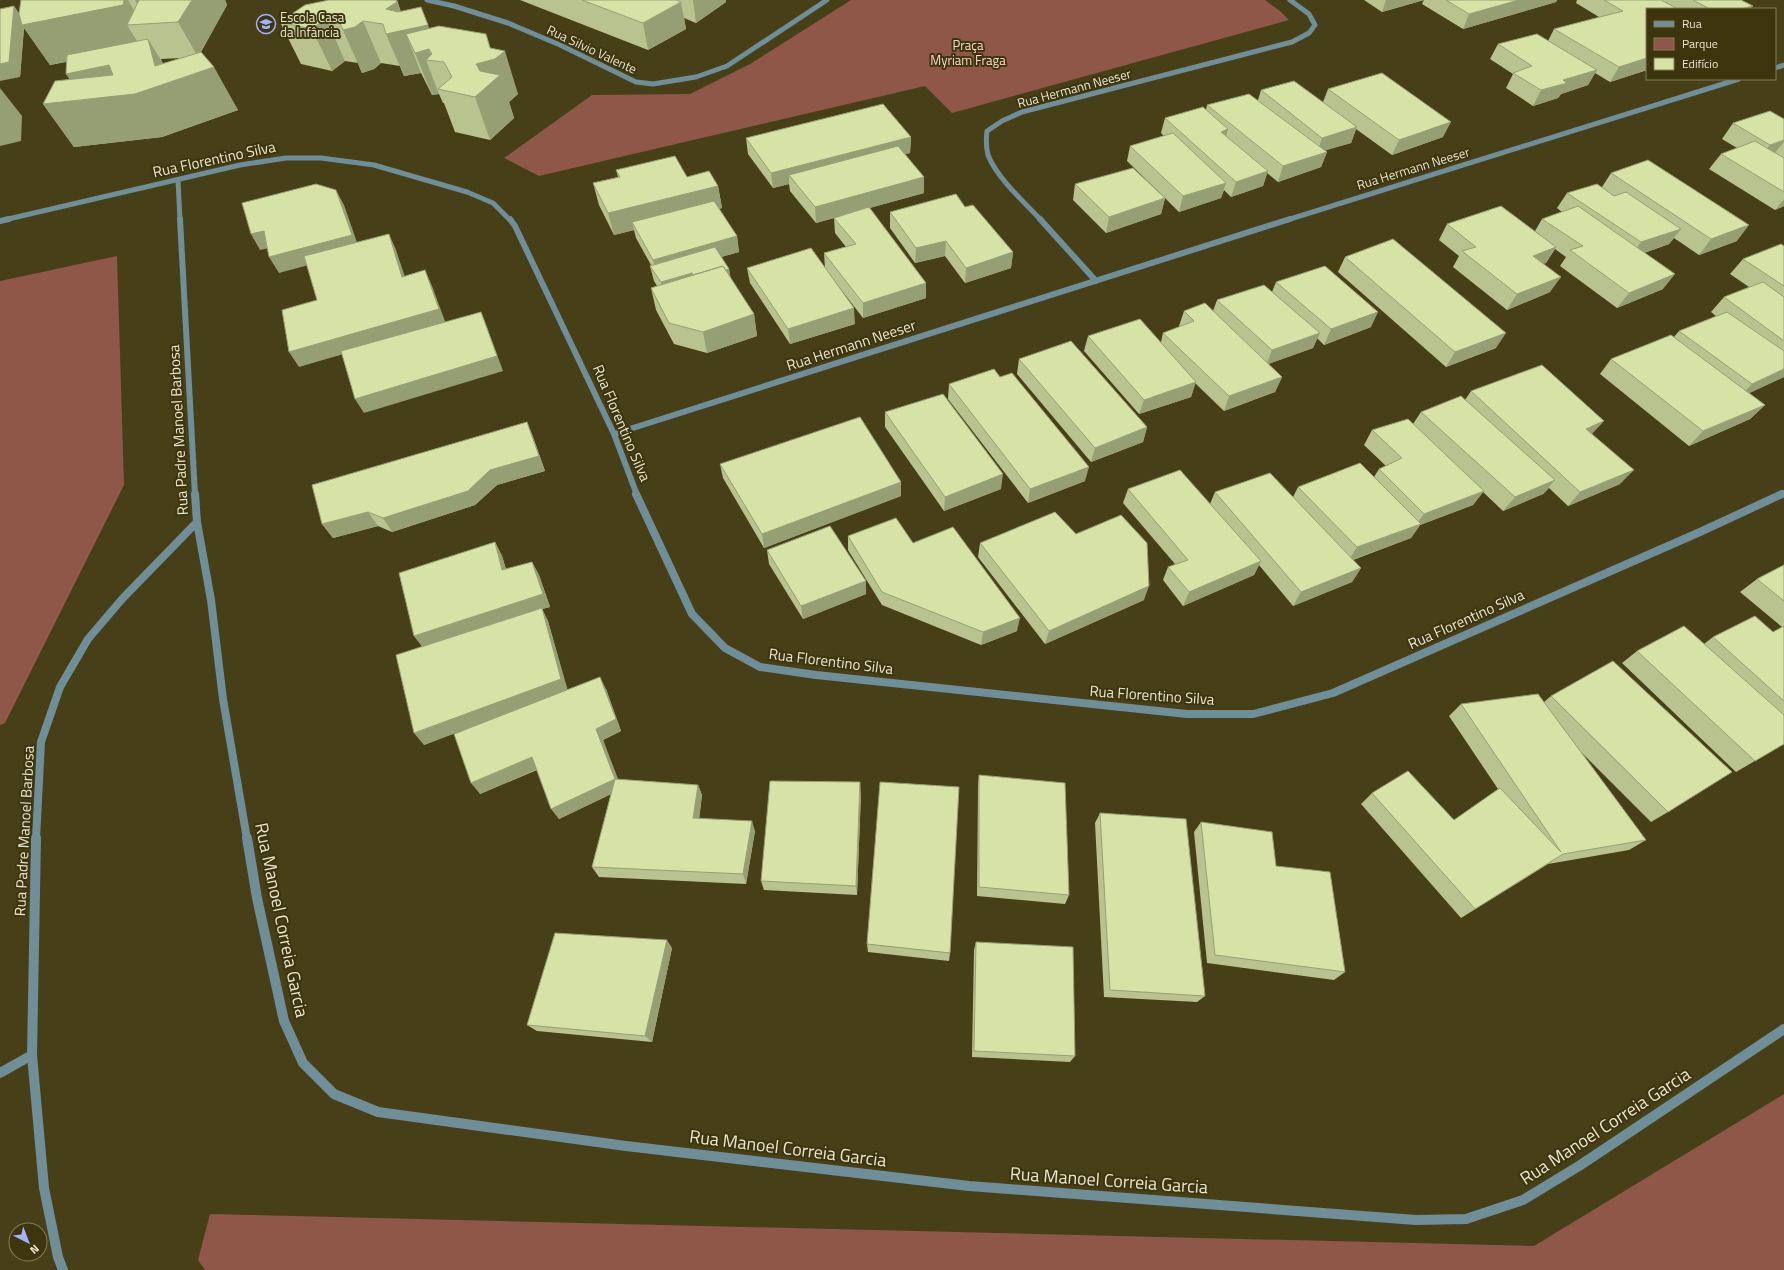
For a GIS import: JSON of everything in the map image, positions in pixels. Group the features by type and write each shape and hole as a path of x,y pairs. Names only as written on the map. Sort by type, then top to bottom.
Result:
{"street":[{"name":"Rua Silvio Valente","path":"427,0 450,4 484,14 525,30 636,82 653,84 675,82 696,77 727,66 827,0"},
{"name":"Rua Hermann Neeser","path":"1096,281 1000,175 988,157 985,145 987,131 1002,121 1022,112 1292,42 1309,33 1315,25 1309,14 1290,0"},
{"name":"Rua Hermann Neeser","path":"614,434 1382,190 1736,80"},
{"name":"Rua Florentino Silva","path":"0,221 240,165 286,158 322,158 374,165 467,192 493,203 506,214 515,226 614,434 631,482 692,614 725,648 760,667 824,676 1187,714 1253,714 1333,693 1700,532 1784,493"},
{"name":"Rua Padre Manoel Barbosa","path":"63,1270 58,1258 44,1188 32,1055 34,868 42,742 60,687 88,639 123,598 197,522 178,180"},
{"name":"Rua Manoel Correia Garcia","path":"197,522 211,600 223,699 257,898 284,1021 303,1063 334,1094 378,1112 634,1147 969,1186 1408,1220 1466,1219 1523,1200 1579,1166 1784,1029"},
{"path":"0,1073 32,1055"}],"green space":[{"name":"Praça Myriam Fraga","path":"851,0 1265,0 1289,20 952,113 925,86 539,176 504,158 592,95 690,94 750,64"},
{"path":"117,256 124,485 5,723 0,725 0,281"},
{"path":"1784,1094 1784,1270 205,1270 198,1260 210,1214 1534,1246"}],"building":[{"path":"21,0 124,0 123,5 22,25 19,14"},
{"path":"139,0 192,0 178,22 127,25"},
{"path":"329,0 396,0 397,2 386,9 398,12 421,7 428,25 386,34 383,24 363,21 355,27 343,30 339,21 326,18 312,29 280,22 305,5"},
{"path":"582,0 676,0 681,2 643,23"},
{"path":"1446,0 1519,0 1469,14"},
{"path":"1604,0 1661,0 1676,8 1646,8 1646,58 1619,67 1554,29 1623,11"},
{"path":"1693,0 1741,0 1753,6 1745,8 1708,8"},
{"path":"14,6 9,62 0,64 0,9"},
{"path":"439,26 486,34 490,48 505,51 495,59 476,64 480,71 500,75 475,97 438,89 452,77 444,62 426,60 432,54 429,49 415,53 406,34"},
{"path":"1537,34 1597,70 1563,80 1567,83 1541,90 1513,73 1532,66 1498,44"},
{"path":"148,39 155,66 201,52 214,67 135,94 43,104 55,81 113,75 109,65 66,74 67,55"},
{"path":"1382,73 1451,122 1399,140 1328,89"},
{"path":"1294,81 1357,127 1322,138 1261,90"},
{"path":"1249,94 1327,152 1283,166 1207,105"},
{"path":"883,104 911,137 771,173 746,138"},
{"path":"1203,107 1228,129 1221,132 1268,171 1236,182 1165,118"},
{"path":"1770,111 1784,119 1784,140 1770,145 1733,123"},
{"path":"1173,133 1226,183 1183,196 1130,146"},
{"path":"1755,141 1784,158 1784,192 1721,154"},
{"path":"898,146 924,177 815,207 789,175"},
{"path":"675,156 687,177 709,171 718,186 608,213 593,183 620,177 616,170"},
{"path":"1648,160 1749,225 1711,239 1611,173"},
{"path":"1133,168 1165,198 1109,217 1075,184"},
{"path":"316,184 336,190 352,235 269,257 264,231 251,234 242,203"},
{"path":"1597,184 1614,196 1626,192 1681,229 1641,242 1567,193"},
{"path":"956,194 965,207 973,205 1013,252 966,268 946,241 916,248 890,212"},
{"path":"714,201 737,236 653,260 632,222"},
{"path":"1501,206 1556,247 1533,256 1561,277 1517,294 1462,251 1476,247 1447,224"},
{"path":"1578,206 1675,274 1629,293 1570,250 1583,246 1542,219"},
{"path":"869,207 926,283 863,303 824,253 856,244 834,218"},
{"path":"389,234 402,277 425,270 439,309 289,352 282,310 317,300 304,256"},
{"path":"1393,239 1506,333 1455,352 1345,257"},
{"path":"1781,244 1784,246 1784,286 1743,259"},
{"path":"715,247 729,269 726,270 723,266 693,275 692,273 661,282 650,266"},
{"path":"811,248 854,308 788,329 747,268"},
{"path":"723,266 754,314 703,332 669,323 651,288"},
{"path":"1325,266 1378,312 1331,329 1276,282"},
{"path":"1763,282 1784,297 1784,341 1724,297"},
{"path":"1264,285 1320,333 1272,350 1217,300"},
{"path":"1205,303 1282,377 1229,396 1163,333 1194,321 1184,311"},
{"path":"481,312 497,356 355,399 341,351"},
{"path":"1727,312 1784,351 1784,369 1752,384 1679,331"},
{"path":"1140,319 1196,382 1144,400 1088,336"},
{"path":"1671,335 1765,405 1703,431 1611,359"},
{"path":"1071,341 1147,427 1095,448 1019,359"},
{"path":"1542,365 1604,421 1586,429 1634,470 1580,492 1471,391"},
{"path":"994,369 1000,377 1012,373 1089,467 1030,489 949,384"},
{"path":"943,394 1003,474 945,497 885,412"},
{"path":"1461,396 1555,480 1515,497 1421,412"},
{"path":"860,417 901,482 762,534 720,464"},
{"path":"1408,419 1484,491 1424,514 1379,469 1402,458 1372,430"},
{"path":"527,422 539,456 490,470 468,491 383,518 368,512 322,524 312,485"},
{"path":"1360,463 1421,524 1357,547 1298,487"},
{"path":"1180,470 1261,561 1189,592 1168,567 1188,560 1128,489"},
{"path":"1270,473 1361,568 1301,592 1215,492"},
{"path":"1055,512 1076,534 1121,515 1147,543 1149,586 1049,631 980,543"},
{"path":"896,518 913,543 953,527 1020,618 983,632 882,592 848,536"},
{"path":"830,526 866,581 801,606 767,550"},
{"path":"495,542 502,570 532,562 543,594 414,636 399,573"},
{"path":"1784,565 1784,601 1757,579"},
{"path":"542,608 561,679 414,733 396,655"},
{"path":"1755,616 1773,632 1784,626 1784,701 1713,637"},
{"path":"1684,626 1784,715 1784,744 1755,761 1637,651"},
{"path":"1613,661 1732,772 1668,812 1551,696"},
{"path":"600,677 616,719 596,729 615,779 551,809 532,757 471,783 454,734"},
{"path":"1538,694 1646,840 1563,854 1475,909 1372,793 1408,771 1454,820 1500,788 1561,852 1461,704"},
{"path":"979,775 1065,783 1069,895 979,887"},
{"path":"615,779 698,785 693,818 752,821 743,874 592,867"},
{"path":"770,781 860,782 856,886 761,881"},
{"path":"880,782 959,787 950,953 867,944"},
{"path":"1100,813 1186,819 1205,996 1110,990"},
{"path":"1201,822 1272,832 1276,866 1330,872 1345,972 1215,955"},
{"path":"555,933 667,940 645,1036 527,1025"},
{"path":"976,942 1073,947 1075,1056 974,1051"}],"place":[{"name":"Escola Casa da Infância","path":"266,24"}]}
